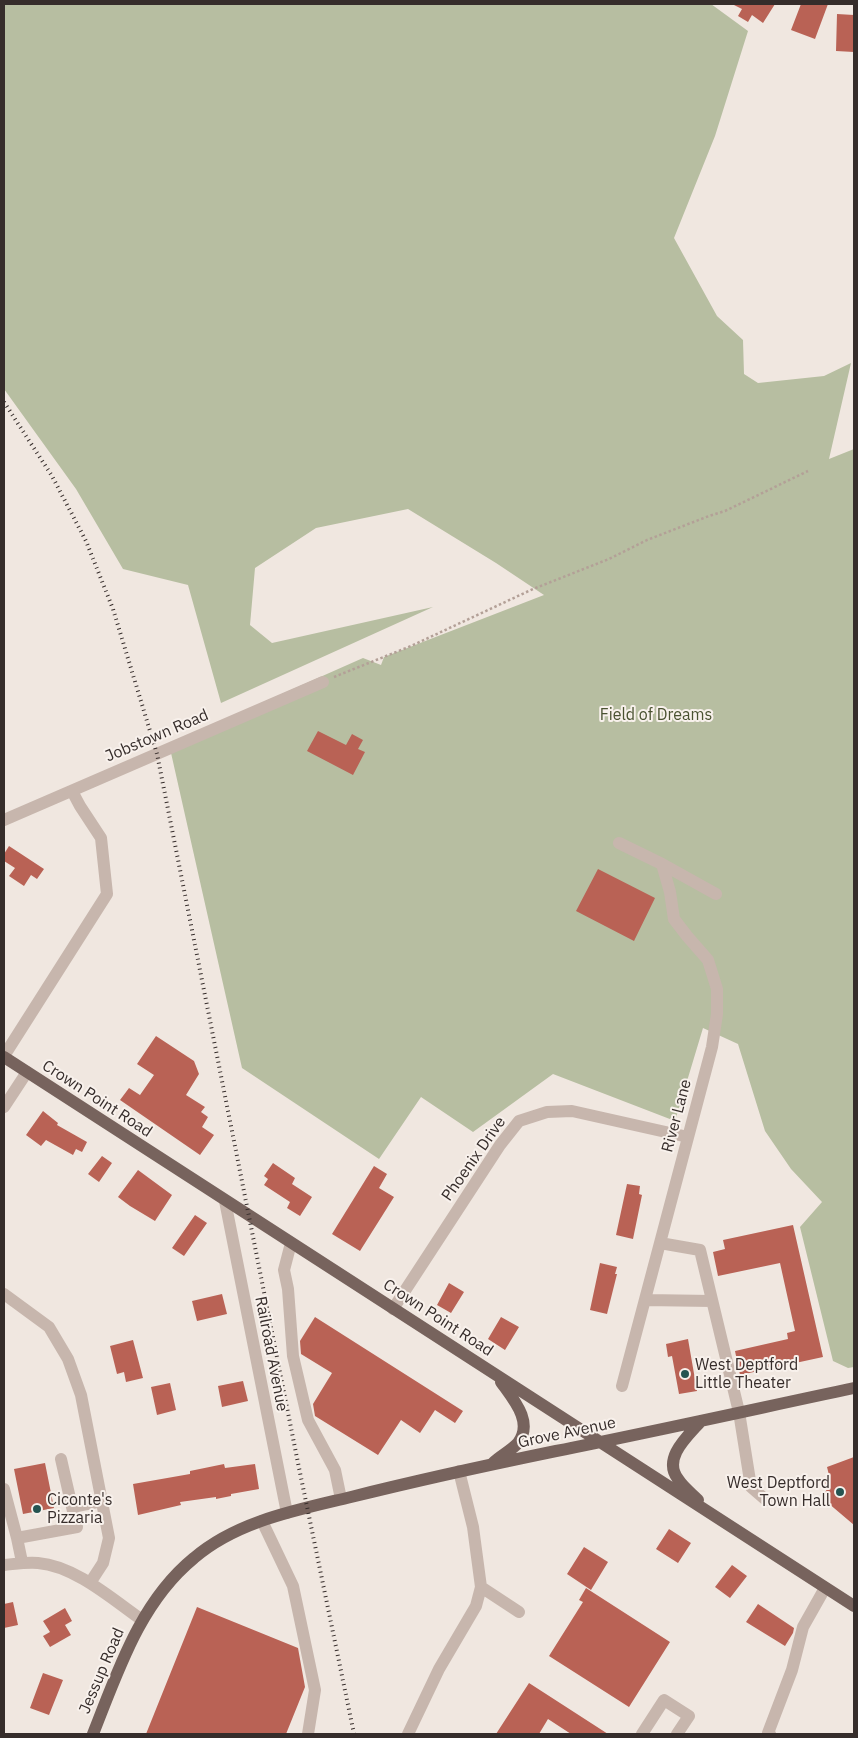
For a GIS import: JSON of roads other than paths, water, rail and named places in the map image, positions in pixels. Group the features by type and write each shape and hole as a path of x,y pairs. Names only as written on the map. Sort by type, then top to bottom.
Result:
{"main road":[{"name":"Crown Point Road","path":"4,1056 224,1201 854,1606"},
{"path":"490,1465 518,1442 524,1427 522,1412 497,1376"},
{"name":"Grove Avenue","path":"262,1521 341,1499 458,1471 854,1388"},
{"path":"701,1421 675,1453 674,1465 677,1478 713,1516"},
{"name":"Jessup Road","path":"93,1734 142,1620 172,1577 195,1556 216,1542 238,1530 262,1521"}],"street":[{"name":"Jobstown Road","path":"4,820 323,682"},
{"path":"4,1056 107,894 102,838 72,791"},
{"path":"619,843 716,894"},
{"name":"River Lane","path":"622,1386 712,1047 717,1014 717,989 708,960 674,918 670,892 662,864"},
{"path":"4,1108 27,1072"},
{"name":"Phoenix Drive","path":"393,1309 500,1145 519,1122 547,1112 572,1111 688,1137"},
{"name":"Railroad Avenue","path":"224,1201 287,1513"},
{"path":"291,1243 284,1270 288,1288 293,1356 308,1420 335,1470 341,1499"},
{"path":"660,1243 700,1250 738,1412 751,1487 766,1500"},
{"path":"4,1294 49,1327 68,1359 82,1396 109,1538 103,1563 90,1583"},
{"path":"645,1300 712,1301"},
{"path":"17,1538 77,1527 61,1459"},
{"path":"408,1734 439,1669 476,1606 481,1587 473,1527 458,1471"},
{"path":"4,1489 22,1562"},
{"path":"72,1507 102,1501"},
{"path":"262,1521 292,1586 315,1690 308,1734"},
{"path":"4,1566 22,1562 56,1566 90,1583 142,1620"},
{"path":"481,1587 519,1612"},
{"path":"770,1734 768,1733 792,1670 803,1627 826,1588"},
{"path":"642,1734 664,1700 690,1716 677,1734"}],"railway":[{"path":"4,402 52,476 86,541 113,609 157,754 354,1734"}],"place":[{"name":"West Deptford Little Theater","path":"685,1374"},
{"name":"West Deptford Town Hall","path":"840,1492"},
{"name":"Ciconte's Pizzaria","path":"37,1509"}],"park label":[{"name":"Field of Dreams","path":"656,715"}]}
